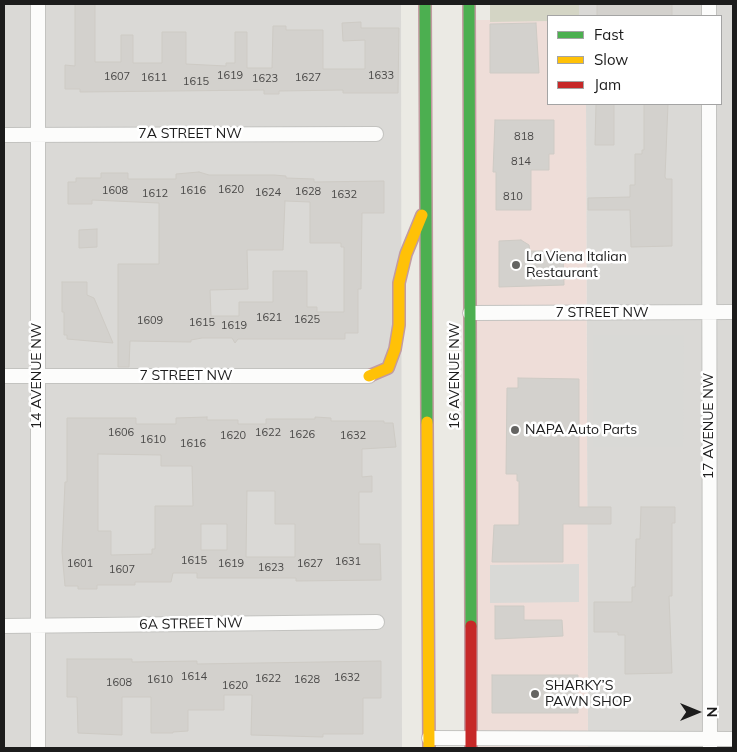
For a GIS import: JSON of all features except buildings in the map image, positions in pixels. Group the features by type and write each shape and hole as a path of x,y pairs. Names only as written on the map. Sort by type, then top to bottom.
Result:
{"highway":[{"name":"16 AVENUE NW","path":"425,4 429,743"},
{"name":"16 AVENUE NW","path":"469,4 471,743"},
{"path":"369,376 388,368 395,349 399,325 399,283 406,254 426,204"}],"street":[{"name":"14 AVENUE NW","path":"38,4 39,134 36,376 38,748"},
{"name":"17 AVENUE NW","path":"709,105 710,743"},
{"name":"7A STREET NW","path":"4,134 376,134"},
{"name":"7 STREET NW","path":"470,313 733,312"},
{"name":"7 STREET NW","path":"4,376 369,376"},
{"name":"6A STREET NW","path":"4,626 377,622"},
{"path":"429,743 710,743 733,739"}],"shaded area":[{"path":"4,4 401,4 402,748 4,748"},
{"path":"490,4 579,4 579,15 547,15 547,21 490,22"},
{"path":"579,4 733,4 733,748 588,748 586,105 722,105 722,15 579,15"},
{"path":"469,20 547,20 547,105 586,105 588,748 471,748"},
{"path":"593,335 684,335 683,447 593,447"},
{"path":"579,564 579,602 490,603 490,565"}],"traffic: fast":[{"path":"425,4 427,422"},
{"path":"469,4 471,626"}],"traffic: slow":[{"path":"369,376 388,368 395,349 399,325 399,283 406,254 422,215"},
{"path":"427,422 429,748"}],"traffic: jam":[{"path":"471,626 471,748"}],"place":[{"name":"La Viena Italian Restaurant","path":"516,265"},
{"name":"NAPA Auto Parts","path":"515,430"},
{"name":"SHARKY’S PAWN SHOP","path":"535,694"}]}
